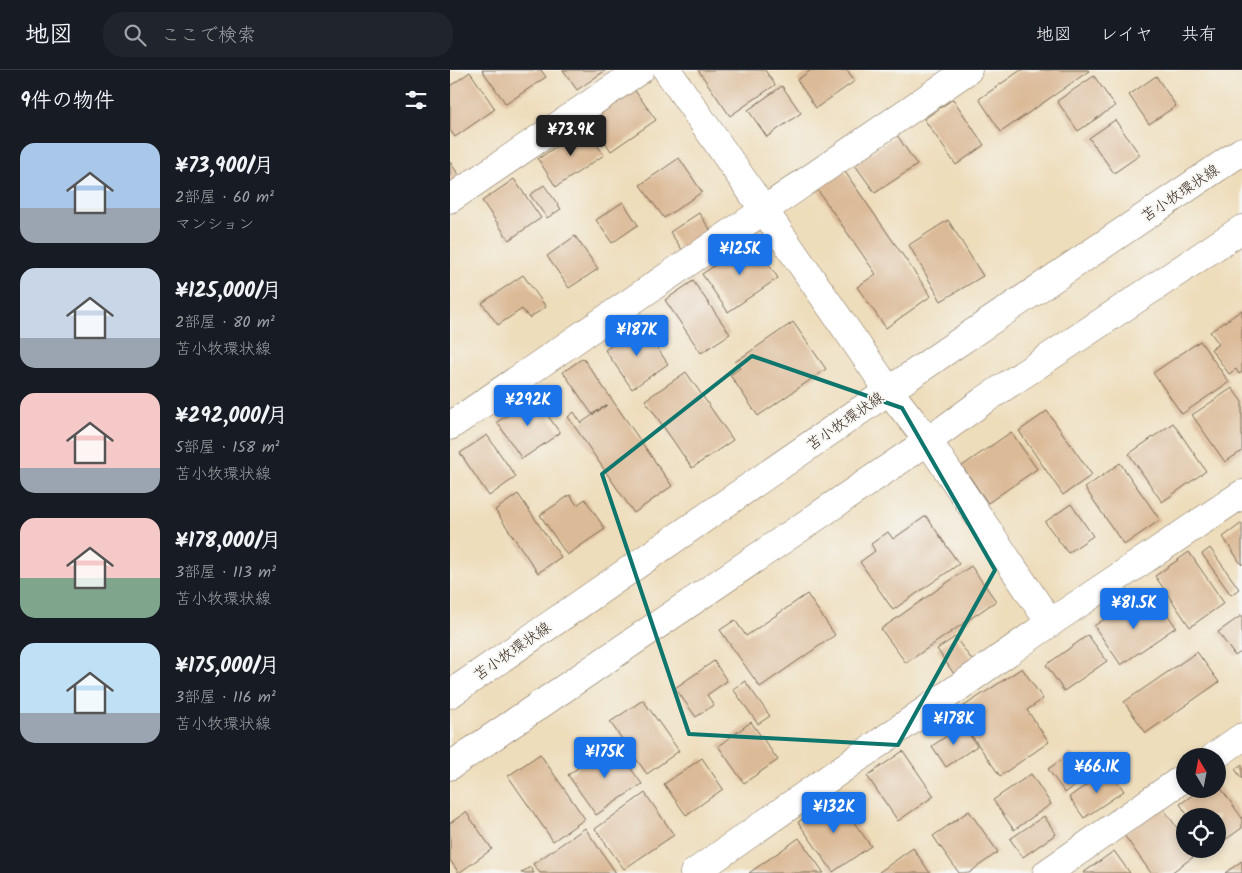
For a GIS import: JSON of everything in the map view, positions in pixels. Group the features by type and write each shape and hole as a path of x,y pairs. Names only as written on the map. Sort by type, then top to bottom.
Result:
{"street":[{"path":"450,199 640,70"},
{"path":"667,70 889,391 928,441 1050,623"},
{"path":"450,426 762,209 968,70"},
{"name":"苫小牧環状線","path":"450,694 889,391 1242,151"},
{"path":"450,766 928,441 983,401 1242,229"},
{"path":"694,873 1050,623 1242,494"},
{"path":"1226,748 1242,737"},
{"path":"1047,873 1176,783"}],"highlighted area":[{"path":"752,356 902,408 995,570 898,745 689,734 602,474"}],"building":[{"path":"482,70 541,70 546,77 506,104"},
{"path":"563,70 606,70 577,90"},
{"path":"698,70 765,70 775,85 730,116"},
{"path":"811,70 847,70 855,81 816,108 797,80"},
{"path":"1021,70 1089,71 1001,132 979,99"},
{"path":"470,72 495,109 455,137 450,130 450,86"},
{"path":"1094,76 1115,106 1078,131 1057,101"},
{"path":"1156,76 1176,106 1149,124 1129,95"},
{"path":"782,86 801,113 767,137 748,110"},
{"path":"633,88 656,120 611,151 589,118"},
{"path":"953,99 984,145 956,165 924,119"},
{"path":"1115,120 1140,155 1114,173 1089,138"},
{"path":"585,127 604,155 556,187 538,159"},
{"path":"897,135 917,165 875,193 855,165"},
{"path":"679,158 702,192 664,218 640,185"},
{"path":"450,162 461,178 450,186"},
{"path":"841,166 931,296 886,328 857,287 876,274 814,185"},
{"path":"514,179 541,218 509,240 482,201"},
{"path":"544,185 561,209 547,218 530,195"},
{"path":"623,202 638,225 612,243 596,220"},
{"path":"699,213 713,234 685,254 670,232"},
{"path":"948,220 983,276 941,301 909,245"},
{"path":"575,236 598,269 569,288 547,256"},
{"path":"752,240 778,278 728,312 702,274"},
{"path":"523,275 546,307 529,318 522,309 498,325 482,303"},
{"path":"693,281 730,334 701,353 665,300"},
{"path":"1242,310 1242,372 1239,374 1236,369 1229,374 1211,349 1219,344 1210,332"},
{"path":"793,322 826,369 758,416 730,375 740,368 735,362"},
{"path":"642,325 668,364 632,389 605,350"},
{"path":"1200,341 1229,382 1182,414 1153,373"},
{"path":"583,358 672,486 634,513 568,417 574,412 581,423 607,405 592,414 563,372"},
{"path":"686,372 733,440 692,468 645,400"},
{"path":"1232,388 1242,402 1242,451 1225,462 1192,415"},
{"path":"535,397 560,433 522,459 497,422 510,414 506,410 518,401 521,406"},
{"path":"1047,411 1092,475 1063,495 1019,431"},
{"path":"1173,423 1206,471 1162,502 1129,454"},
{"path":"1011,432 1037,469 988,503 962,466"},
{"path":"487,435 516,477 489,496 460,453"},
{"path":"1120,463 1160,520 1124,545 1085,488"},
{"path":"518,494 561,557 538,573 495,510"},
{"path":"570,495 577,505 585,499 605,529 567,555 540,515"},
{"path":"1071,504 1093,536 1068,553 1045,522"},
{"path":"926,516 959,564 893,610 860,562 875,551 871,544 888,532 893,539"},
{"path":"1242,523 1242,565 1223,537"},
{"path":"1210,548 1239,589 1231,595 1202,554"},
{"path":"1189,552 1224,603 1190,627 1155,576"},
{"path":"971,566 996,601 906,663 881,629"},
{"path":"807,594 835,635 760,687 720,630 735,620 746,636"},
{"path":"1134,599 1144,615 1160,604 1176,627 1121,665 1094,626"},
{"path":"1242,615 1242,651 1235,656 1218,632"},
{"path":"1088,635 1107,661 1064,691 1046,665"},
{"path":"955,637 975,664 956,677 937,649"},
{"path":"1197,652 1219,682 1146,733 1124,702"},
{"path":"714,661 727,681 707,695 714,705 696,717 675,688"},
{"path":"1022,668 1043,699 1027,710 1049,742 1000,776 955,712"},
{"path":"745,681 770,716 758,724 733,689"},
{"path":"643,700 679,751 647,774 610,722"},
{"path":"751,722 778,760 744,783 718,746"},
{"path":"963,725 977,746 946,767 932,746"},
{"path":"613,743 642,784 596,815 568,775"},
{"path":"903,751 934,796 898,821 867,776"},
{"path":"1071,753 1087,777 1065,793 1048,769"},
{"path":"540,754 585,819 553,841 508,776"},
{"path":"702,758 723,789 686,815 664,784"},
{"path":"1242,764 1242,779 1235,769"},
{"path":"1109,769 1124,791 1084,818 1069,797"},
{"path":"1031,774 1051,804 1014,830 993,800"},
{"path":"645,793 674,835 624,869 595,829"},
{"path":"1226,795 1242,818 1242,828 1226,839 1226,808 1183,808 1180,804 1188,798 1226,798"},
{"path":"835,796 871,846 833,872 798,822"},
{"path":"1163,808 1176,826 1176,858 1192,858 1171,873 1151,873 1124,835"},
{"path":"969,811 998,852 969,873 959,873 933,836"},
{"path":"466,812 492,849 459,873 450,860 450,823"},
{"path":"1044,816 1056,834 1023,857 1010,839"},
{"path":"585,828 616,873 540,873 533,864"},
{"path":"799,838 824,873 749,873"},
{"path":"913,848 930,873 878,873"},
{"path":"1114,851 1130,873 1083,873"},
{"path":"1242,861 1242,873 1225,873"},
{"path":"530,867 534,873 521,873"}]}
